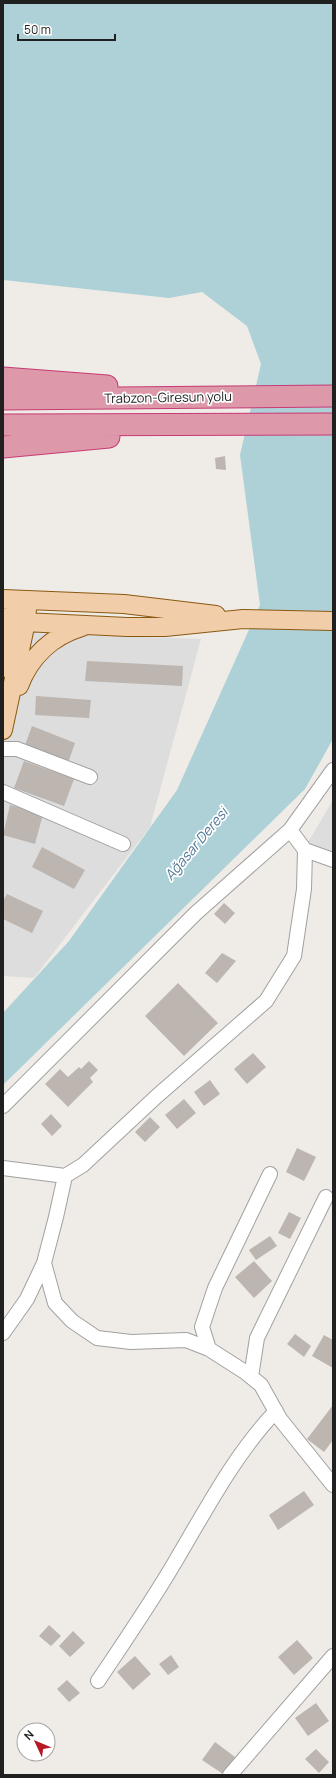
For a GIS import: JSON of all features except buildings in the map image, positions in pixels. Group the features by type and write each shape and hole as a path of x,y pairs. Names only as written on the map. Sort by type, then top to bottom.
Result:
{"highway":[{"path":"3,378 245,397"},
{"name":"Trabzon-Giresun yolu","path":"3,399 333,396"},
{"path":"3,447 245,424"},
{"path":"3,425 333,424"}],"main road":[{"path":"3,599 124,604 176,609 243,619"},
{"path":"3,668 13,621 27,611 24,600"},
{"path":"13,621 88,625 166,626 243,619 333,621"},
{"path":"3,730 13,621"},
{"path":"3,730 22,679 29,665 39,653 54,640 67,632 88,625"}],"street":[{"path":"3,749 17,749 90,777"},
{"path":"3,1106 196,913 290,830 333,770"},
{"path":"3,792 123,844"},
{"path":"290,830 305,850 333,860"},
{"path":"3,1168 65,1176 83,1165 157,1096 266,1001 294,956 304,890 305,850"},
{"path":"209,1349 202,1327 215,1288 270,1174"},
{"path":"3,1333 27,1299 44,1263 65,1176"},
{"path":"251,1377 257,1338 326,1198"},
{"path":"44,1263 54,1303 72,1321 97,1338 131,1342 186,1340 209,1349 251,1377 261,1385 280,1419 333,1484"},
{"path":"98,1682 158,1591 235,1461 256,1431 276,1411"},
{"path":"230,1775 333,1656"}],"shaded area":[{"path":"3,632 201,639 150,827 34,978 3,976"},
{"path":"333,800 333,854 307,844"}],"water":[{"name":"Ağasar Deresi","path":"3,3 333,3 333,739 305,789 3,1085 3,1013 69,941 177,790 260,605 240,455 261,364 247,326 202,292 169,298 3,280"}]}
